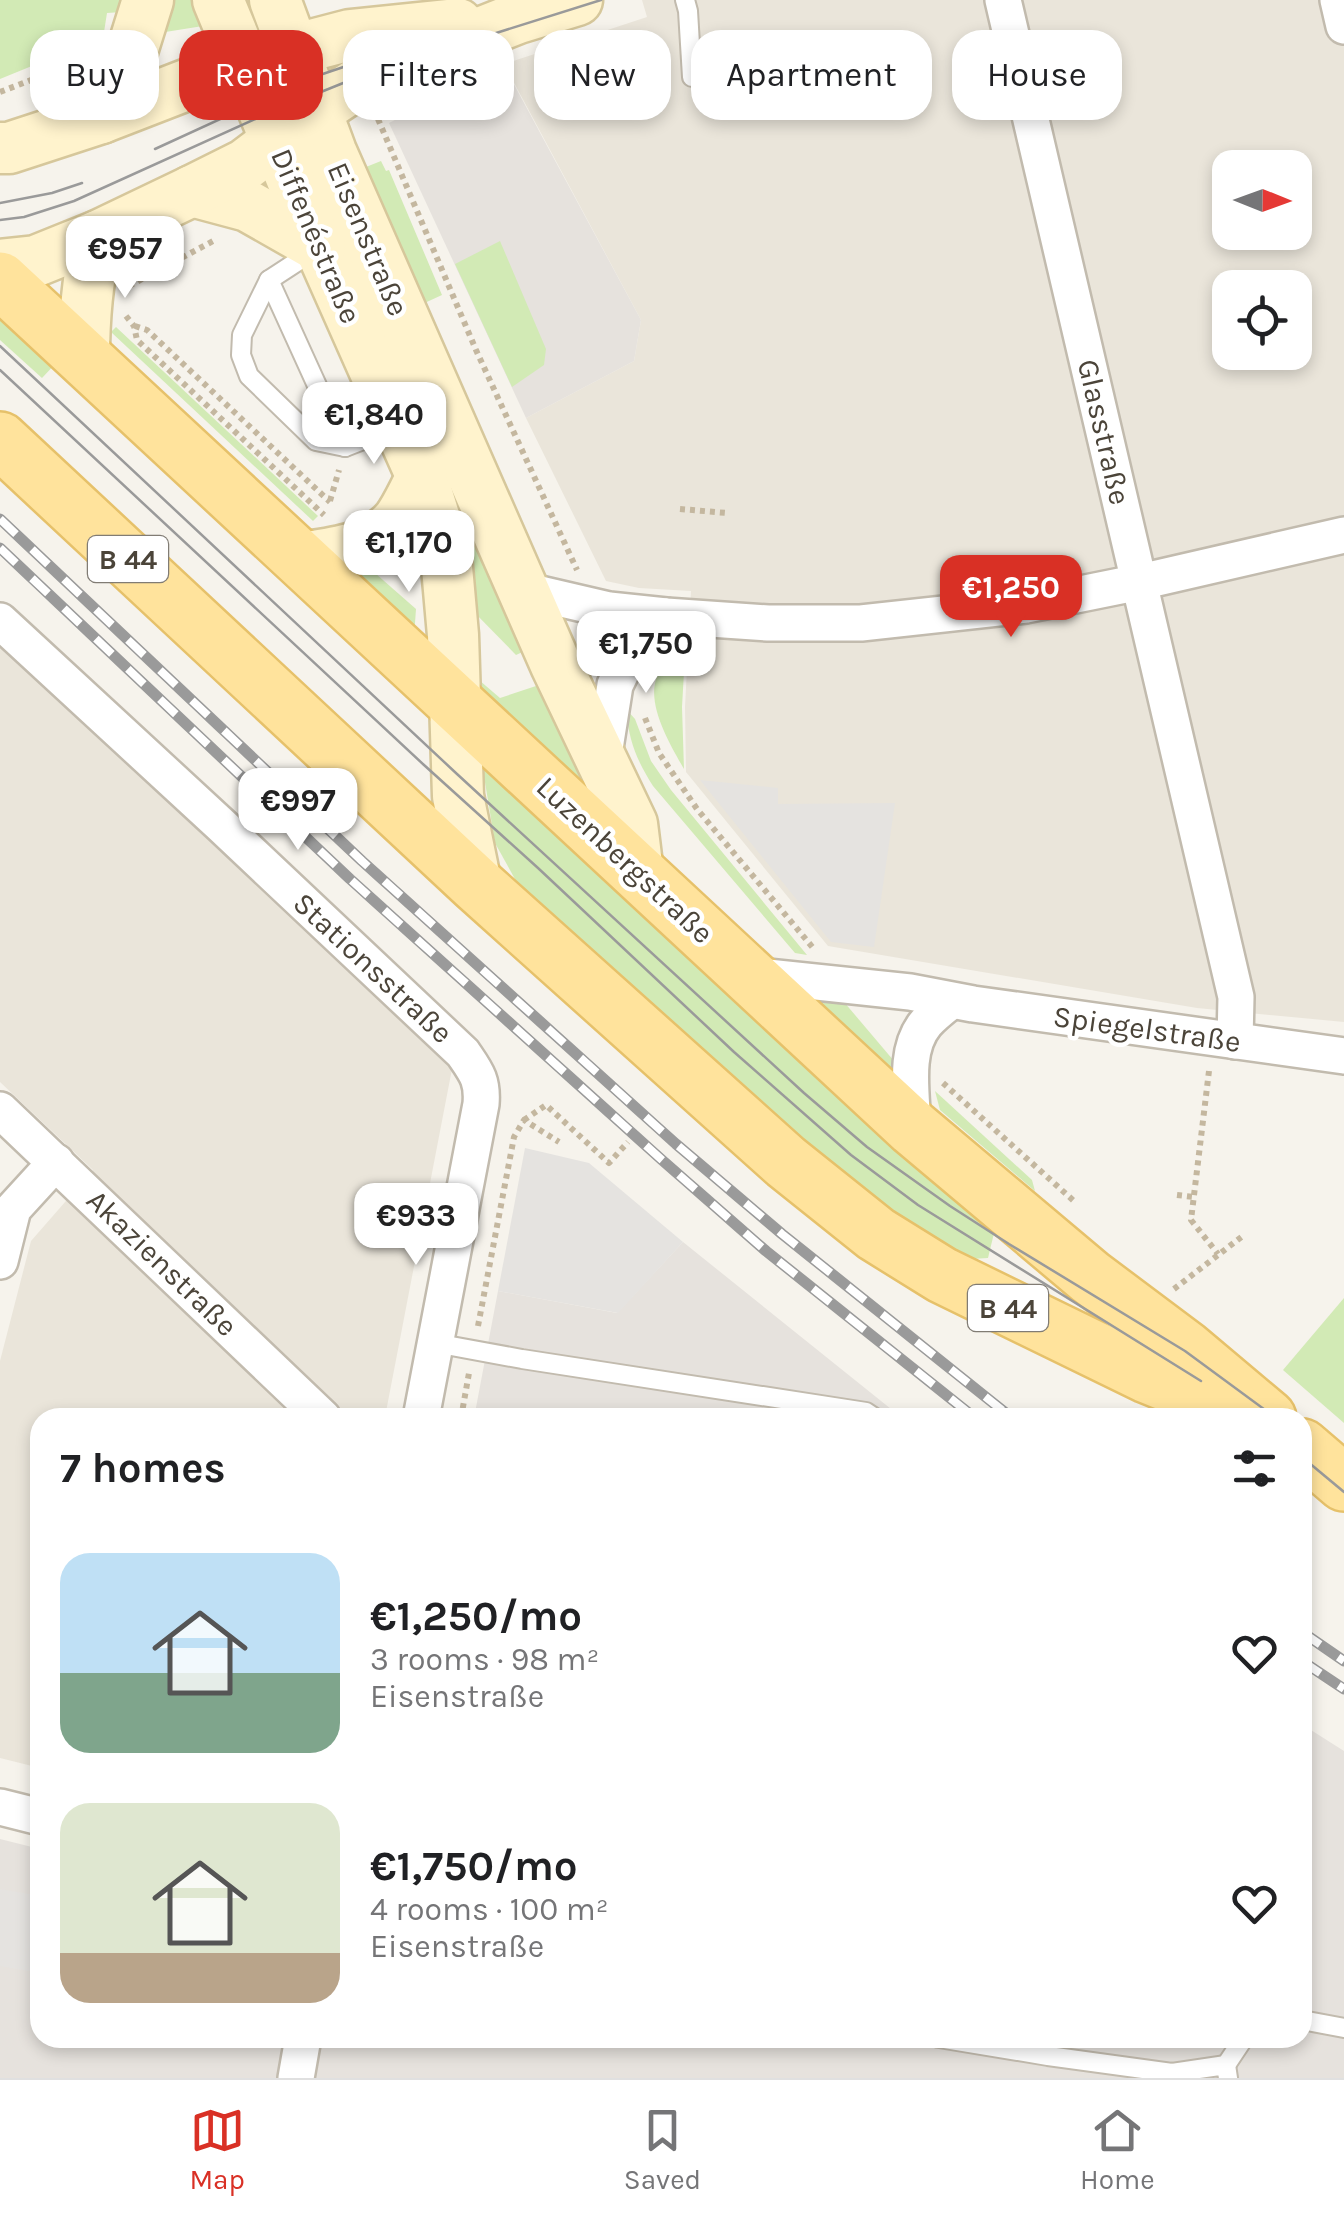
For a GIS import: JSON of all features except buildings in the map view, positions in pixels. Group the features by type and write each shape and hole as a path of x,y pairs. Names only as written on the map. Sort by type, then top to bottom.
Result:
{"main road":[{"name":"Luzenbergstraße","path":"0,280 84,357 313,538 456,704 913,1128 1090,1277 1186,1348 1256,1408"},
{"name":"B 44","path":"0,440 476,884 786,1162 876,1234 942,1276 1148,1375 1228,1408"},
{"path":"1312,1456 1344,1483"}],"street":[{"path":"139,30 148,0"},
{"name":"Diffenéstraße","path":"218,0 230,30"},
{"path":"275,0 286,30"},
{"path":"323,106 366,78 518,18 577,0"},
{"name":"Glasstraße","path":"1002,0 1236,996 1235,1042"},
{"path":"1338,0 1344,26"},
{"path":"323,41 350,34 518,18"},
{"path":"0,148 94,120"},
{"name":"Diffenéstraße","path":"266,120 320,246 419,413 422,477 446,556 453,635 458,796 476,884"},
{"path":"0,264 36,261 98,236 246,164 304,120"},
{"name":"Eisenstraße","path":"319,120 419,413 523,590 632,824 638,873"},
{"path":"192,191 248,206 320,246"},
{"path":"84,357 85,298 98,236"},
{"path":"313,538 358,547 382,534 398,520 422,477"},
{"path":"523,590 608,610 666,616 860,623 1026,605 1344,535"},
{"path":"602,762 615,685 634,646 666,616"},
{"name":"Stationsstraße","path":"0,622 221,825 463,1054 476,1071 482,1088 476,1133 423,1408"},
{"name":"Spiegelstraße","path":"750,976 910,992 1344,1056"},
{"path":"913,1128 911,1058 916,1039 926,1022 950,1000"},
{"name":"Akazienstraße","path":"0,1110 314,1408"},
{"path":"0,1260 13,1210 56,1162"},
{"path":"0,1806 30,1814"},
{"path":"296,2078 302,2048"}],"lane":[{"path":"685,0 691,60"},
{"path":"320,246 270,280 242,335 241,355 250,376 316,441 345,447 419,413"},
{"path":"270,280 345,447"},
{"path":"436,1343 841,1408"},
{"path":"1312,2022 1344,2028"},
{"path":"1000,2048 1172,2074 1227,2072 1239,2048"}],"path":[{"path":"381,130 584,586 582,604"},
{"path":"330,502 147,330 134,326 138,340 313,538 330,502 345,447"},
{"path":"680,509 728,513"},
{"path":"615,685 641,708 659,753 697,809 844,984"},
{"path":"1209,1074 1191,1220 1218,1254"},
{"path":"463,1408 514,1137 524,1120 546,1106 609,1163 628,1142"},
{"path":"524,1120 559,1142"},
{"path":"1177,1194 1194,1197"},
{"path":"1173,1290 1244,1235"}],"shaded area":[{"path":"642,0 1344,0 1344,1022 1197,1008 828,946 686,772 691,591 639,588 606,581 526,418 634,361 641,320 514,83 514,61 534,54 534,120 671,120 671,30 607,30 647,17"},
{"path":"514,84 641,320 634,361 526,418 389,123 514,120"},
{"path":"0,637 452,1069 387,1408 30,1408 30,1766 0,1758 0,1361 31,1241 93,1170 0,1082"},
{"path":"700,780 778,788 778,804 895,803 874,947 831,942"},
{"path":"525,1148 589,1163 683,1242 618,1313 498,1291"},
{"path":"683,1242 890,1408 476,1408 498,1291 617,1313"},
{"path":"1312,1731 1344,1751 1344,2078 0,2078 0,1839 30,1846 30,2048 1312,2048"},
{"path":"0,1889 30,1894 30,1971 0,1966"}],"green space":[{"path":"0,0 124,0 122,12 107,13 104,30 30,30 30,67 0,79"},
{"path":"167,0 194,0 203,26 159,33"},
{"path":"381,161 389,170 442,295 418,306 361,169"},
{"path":"500,241 546,349 544,365 512,387 455,264"},
{"path":"0,308 57,362 42,378 0,340"},
{"path":"116,327 318,516 313,521 111,332"},
{"path":"435,438 529,649 516,655 470,608"},
{"path":"367,566 416,609 414,637 349,570"},
{"path":"685,654 684,769 659,718 654,690 664,666"},
{"path":"479,680 500,698 539,685 594,797 473,694"},
{"path":"626,709 635,719 651,761 671,790 807,955 795,953 653,786 634,749"},
{"path":"481,758 995,1229 988,1258 971,1259 890,1212 550,926 521,890 495,843"},
{"path":"819,1002 844,1002 894,1061 897,1079 813,1006"},
{"path":"935,1091 1032,1180 1035,1191 940,1110"},
{"path":"1344,1298 1344,1423 1283,1370"}],"tram line":[{"path":"0,220 24,217 74,201 363,75 601,0"},
{"path":"155,149 305,80 343,67"},
{"path":"0,203 82,183"},
{"path":"0,346 457,774 867,1147 1009,1244 1185,1351 1262,1408"},
{"path":"0,370 734,1052 851,1155 918,1205 1201,1381"},
{"path":"1312,1465 1344,1492"}],"railway":[{"path":"0,519 362,861 676,1144 1000,1408"},
{"path":"0,548 350,879 662,1160 766,1251 962,1408"},
{"path":"1312,1639 1344,1661"},
{"path":"1312,1668 1344,1689"}]}
